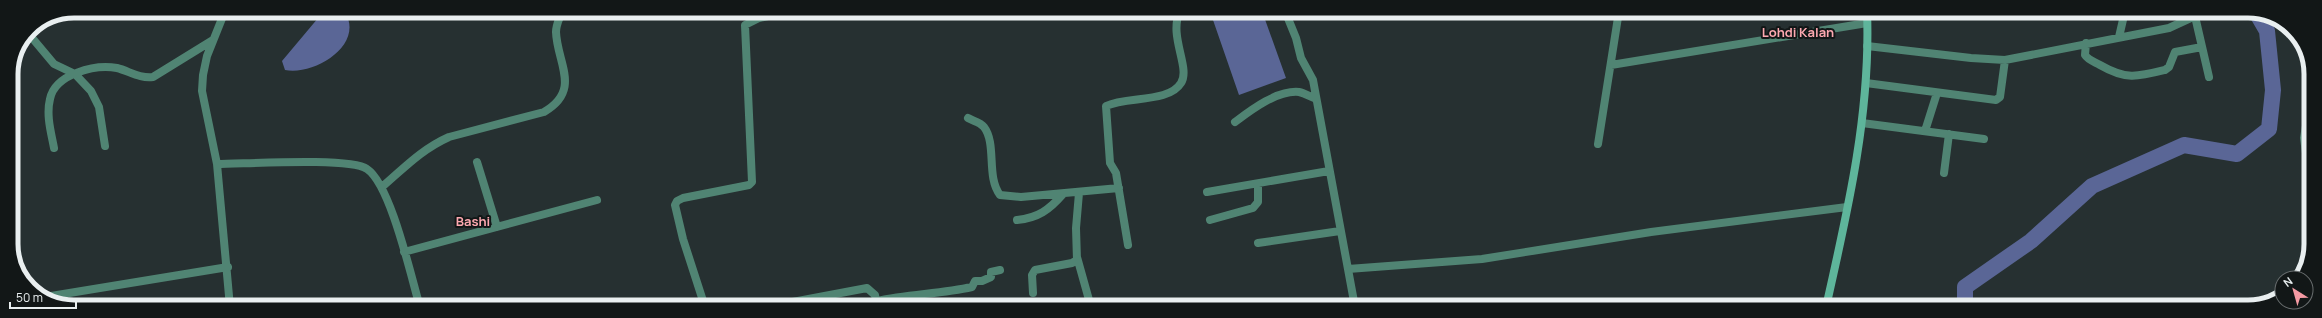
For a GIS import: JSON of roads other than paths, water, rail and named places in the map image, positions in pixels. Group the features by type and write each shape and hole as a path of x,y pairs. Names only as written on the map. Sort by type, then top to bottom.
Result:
{"street":[{"path":"223,18 213,40 203,75 202,91 217,164 228,266 230,300"},
{"path":"382,187 422,152 436,143 449,137 544,112 552,108 562,94 566,76 556,32 560,18"},
{"path":"703,300 683,239 675,205 677,201 683,198 750,185 752,182 746,25 759,18"},
{"path":"1128,245 1116,173 1110,163 1106,106 1114,102 1155,97 1172,92 1179,88 1183,81 1183,74 1175,33 1177,18"},
{"path":"1288,18 1296,38 1301,58 1313,80 1354,300"},
{"path":"1598,144 1618,18"},
{"path":"1827,300 1847,207 1862,123 1866,83 1867,18"},
{"path":"2119,37 2124,18"},
{"path":"1867,46 1971,58 2005,60 2169,28 2187,18"},
{"path":"2195,18 2209,77"},
{"path":"1611,65 1867,23"},
{"path":"32,39 54,64 75,74 86,85 96,99 105,146"},
{"path":"54,148 49,110 51,94 62,81 93,67 117,68 147,78 153,77 213,40"},
{"path":"2086,43 2085,55 2089,59 2114,73 2132,77 2165,70 2169,67 2176,52 2202,47"},
{"path":"1866,83 1998,100 2000,97 2005,60"},
{"path":"1235,122 1248,112 1281,95 1300,92 1316,99"},
{"path":"1925,131 1937,93"},
{"path":"968,118 980,123 988,135 994,179 1000,195 1021,197 1079,193 1119,188"},
{"path":"1862,123 1984,139"},
{"path":"1944,173 1948,134"},
{"path":"477,162 497,227"},
{"path":"217,164 344,163 367,168 375,176 382,187 404,252 418,300"},
{"path":"1207,192 1329,171"},
{"path":"1210,220 1254,208 1258,202 1258,184"},
{"path":"1079,193 1076,228 1077,257 1089,300"},
{"path":"1017,220 1031,219 1045,212 1063,194"},
{"path":"404,252 597,200"},
{"path":"1348,269 1482,259 1651,232 1847,207"},
{"path":"1258,243 1340,231"},
{"path":"1033,293 1032,276 1035,270 1072,263 1077,257"},
{"path":"53,296 228,266"},
{"path":"888,300 900,296 944,293 972,287 975,281 987,279 991,277 991,272 1000,270"},
{"path":"803,300 867,288 875,295 876,300"}],"water":[{"path":"318,18 347,18 349,24 348,36 333,56 322,63 297,71 285,70 282,61"},
{"path":"1218,18 1265,18 1286,78 1239,95 1213,20"}],"waterway":[{"path":"1965,300 1965,287 2031,241 2092,186 2184,145 2237,154 2269,129 2273,90 2267,31 2260,20"}],"district":[{"name":"Lohdi Kalan","path":"1798,32"},
{"name":"Bashi","path":"473,221"}]}
